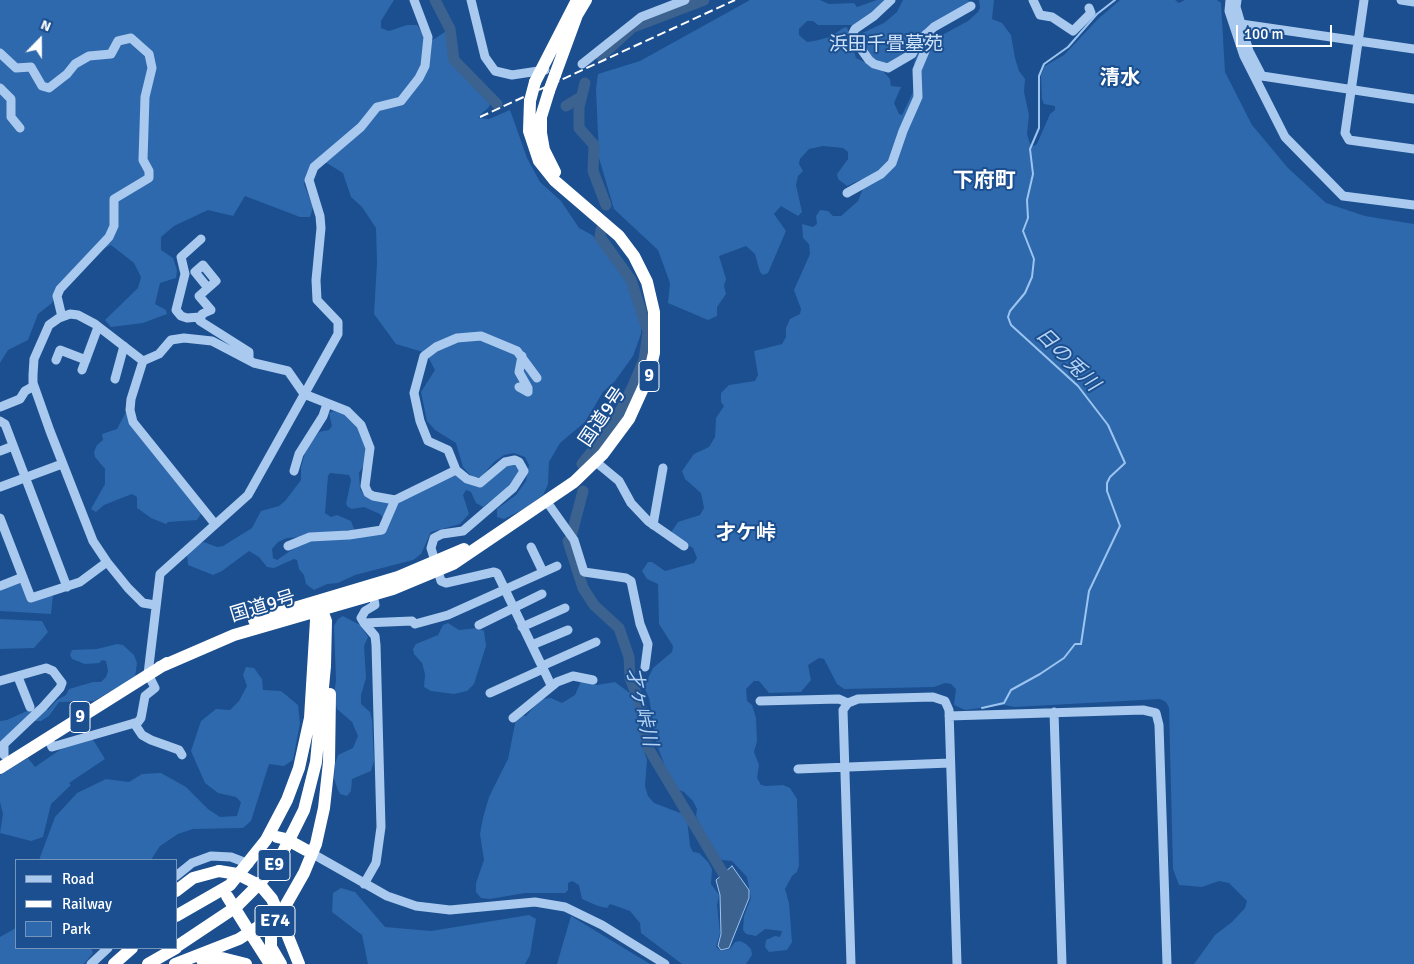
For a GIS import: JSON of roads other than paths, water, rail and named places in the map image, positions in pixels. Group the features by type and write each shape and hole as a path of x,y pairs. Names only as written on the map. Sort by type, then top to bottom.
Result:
{"highway":[{"name":"国道9号","path":"0,768 21,754 54,745 148,674 223,632 293,608 343,604 373,594 469,554 574,482 596,462 629,419 644,389 652,363 656,328 650,290 634,256 614,230 576,200 545,171 537,156 529,131 530,101 537,76 577,0"},
{"name":"国道9号","path":"576,200 551,167 544,150 540,124 556,71 577,16 586,0"},
{"name":"国道9号","path":"160,667 219,641 285,620 380,583 436,567"},
{"path":"326,630 331,612 343,604"},
{"path":"175,964 228,944 273,914 299,882 324,808 330,746 326,630 324,615 320,605"},
{"path":"178,915 228,891 271,838 293,786 305,744 311,708 313,655 320,605"},
{"name":"E9","path":"318,746 320,605"},
{"path":"285,620 300,620 310,626 313,655"},
{"name":"E9","path":"178,947 236,907 272,868 291,839 304,810 313,778 318,746 326,630"},
{"path":"271,838 286,839 309,852"},
{"path":"178,889 193,878 219,871 246,877 261,886 272,900 299,964"},
{"name":"E74","path":"281,964 271,947 272,928 299,882"},
{"path":"228,891 248,930 270,964"},
{"path":"114,964 130,949"},
{"name":"E9","path":"148,964 174,949"},
{"path":"187,964 214,958 230,959 246,964"}],"street":[{"path":"54,745 134,723 142,718 145,696 155,688 148,674 158,582 163,569 248,496 338,334 339,328 335,318 317,300 316,280 321,228 320,216 308,180 318,164 361,128 377,108 382,104 401,101 419,78 425,66 428,36 414,0"},
{"path":"471,0 485,57 495,71 507,74 537,76 556,71"},
{"path":"582,64 641,17 686,0"},
{"path":"891,0 874,16 854,29 853,33 856,42 869,60 888,68 912,54 926,34 971,6"},
{"path":"1033,0 1040,15 1052,17 1073,31 1091,13 1090,8"},
{"path":"1230,0 1229,10 1244,56 1285,138 1343,196 1414,205"},
{"path":"1237,0 1236,7 1248,51 1262,76 1414,99"},
{"path":"1364,0 1345,133 1349,140 1414,149"},
{"path":"1401,0 1414,2"},
{"path":"1241,24 1414,49"},
{"path":"847,193 881,174 892,163 918,97 917,70 928,44 926,34"},
{"path":"0,54 16,68 32,67 42,86 49,88 67,74 75,64 89,56 112,54 118,41 131,38 149,54 152,68 145,97 143,160 149,170 149,178 114,199 112,204 115,214 114,226 109,237 60,289 57,296 62,317"},
{"path":"0,88 11,99 12,117 20,128"},
{"path":"201,239 181,257 185,274 176,310 181,316 187,318 200,317 205,311 210,310 199,296 208,288"},
{"path":"143,361 98,327 78,315 70,314 62,317 50,326 34,359 34,386 62,464 93,541 107,562 143,603 155,605"},
{"path":"200,317 202,325 249,352 249,360"},
{"path":"82,370 98,327"},
{"path":"537,378 522,356 512,348 474,335 443,343 424,356 414,392 418,413 428,441 448,450 456,470 467,479 480,483 498,466 511,460 519,462 524,471 513,488 463,531 434,538 431,544 441,581 446,583 494,572 497,573 551,686"},
{"path":"215,524 134,422 130,410 131,399 143,361 159,354 176,338 212,341 249,360 288,371 304,394 352,415 366,434 370,448 365,486 368,493 395,500"},
{"path":"115,379 124,346"},
{"path":"56,360 60,350 86,360"},
{"path":"519,387 528,392 528,388 519,372 522,356"},
{"path":"0,406 20,399 25,391 34,386"},
{"path":"294,471 299,454 324,416 328,404"},
{"path":"0,421 5,424 67,587"},
{"path":"0,451 13,446"},
{"path":"596,462 619,482 631,503 653,525 684,546"},
{"path":"0,487 62,464"},
{"path":"653,525 663,468"},
{"path":"288,546 310,537 349,535 382,530 395,500 456,470"},
{"path":"547,502 574,540 584,572 626,578 631,581 640,624 648,644 644,667"},
{"path":"1,522 31,598 80,582 107,562"},
{"path":"531,548 543,572"},
{"path":"364,623 412,621 415,624 448,615 557,566"},
{"path":"0,586 23,577"},
{"path":"364,884 376,863 381,827 376,645 375,636 360,618 365,611 375,605 373,594"},
{"path":"479,625 542,594"},
{"path":"522,628 565,608"},
{"path":"532,646 568,630"},
{"path":"490,693 596,642"},
{"path":"0,681 46,668 53,671 61,686 4,744 2,755 21,754"},
{"path":"513,718 551,686 573,676 582,676 593,680"},
{"path":"18,677 30,707"},
{"path":"851,964 843,713 848,703 858,699 938,697 945,701 949,716 957,964"},
{"path":"760,701 839,699 848,703"},
{"path":"949,716 1143,710 1153,711 1158,716 1167,964"},
{"path":"1054,712 1062,964"},
{"path":"134,723 142,735 179,750 182,755"},
{"path":"798,768 950,763"},
{"path":"309,852 364,884 401,902 450,910 534,902 565,907 602,925 665,964"},
{"path":"178,874 192,863 211,856 231,857 249,864"},
{"path":"91,964 107,949"}],"waterway":[{"path":"435,0 450,29 454,60 497,104"},
{"name":"才ヶ峠川","path":"601,56 633,27 704,0"},
{"name":"日の兎川","path":"982,708 1004,703 1011,690 1064,658 1075,644 1081,644 1089,591 1120,526 1107,491 1107,483 1110,477 1125,463 1108,425 1078,386 1011,325 1008,317 1010,311 1025,293 1032,277 1034,259 1023,231 1028,218 1027,200 1033,174 1030,149 1039,128 1039,76 1044,64 1068,47 1097,14 1115,0"},
{"name":"才ヶ峠川","path":"585,83 579,107 579,128 594,145 593,171 606,205"},
{"path":"566,106 581,97"},
{"name":"才ヶ峠川","path":"582,464 613,425 632,388 644,360 648,332 631,280 600,237 601,230"},
{"name":"才ヶ峠川","path":"572,533 583,491"},
{"name":"才ヶ峠川","path":"568,541 583,588 594,605 619,628 629,657 630,678 641,706 647,746 723,873"}],"railway":[{"path":"480,117 735,0"}],"district":[{"name":"清水","path":"1120,79"},
{"name":"下府町","path":"984,181"},
{"name":"才ケ峠","path":"746,534"}],"park label":[{"name":"浜田千畳墓苑","path":"886,45"}]}
